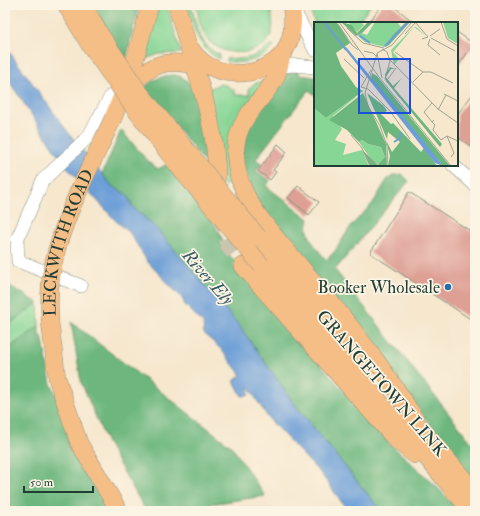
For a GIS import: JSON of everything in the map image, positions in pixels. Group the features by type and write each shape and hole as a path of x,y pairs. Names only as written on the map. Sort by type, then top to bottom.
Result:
{"main road":[{"path":"66,5 94,38"},
{"path":"83,5 94,38"},
{"name":"LECKWITH ROAD","path":"119,511 79,443 57,378 50,322 49,294 52,269 62,232 114,118 132,74 150,5"},
{"path":"177,5 188,44 203,66 204,93 216,154 217,177"},
{"path":"291,5 292,24 275,79 247,116 240,130 236,155 243,188 254,209 270,231 350,326 401,395 419,426"},
{"name":"GRANGETOWN LINK","path":"94,38 258,237 475,492"},
{"name":"GRANGETOWN LINK","path":"94,38 135,109 183,172 471,511"},
{"name":"LECKWITH ROAD","path":"123,96 143,73 158,64 174,62 203,66 230,73 250,72 271,62 281,60"},
{"path":"243,266 397,441 445,480"}],"street":[{"path":"291,5 314,48"},
{"path":"281,60 294,65 314,66"},
{"path":"81,286 18,261 17,240 43,180 60,162 89,136 111,96 123,96"},
{"path":"454,166 475,185"}],"green space":[{"path":"95,5 139,5 126,60 106,31"},
{"path":"159,5 167,5 181,53 159,54 143,60 154,12 157,12"},
{"path":"187,5 191,5 197,27 203,40 207,46 220,55 219,59 206,49 197,36"},
{"path":"196,5 269,5 273,24 269,39 263,46 244,52 224,50 215,46 208,40 200,24"},
{"path":"309,5 371,5 358,22 314,22"},
{"path":"270,45 274,47 258,58 246,62 226,61 227,58 239,59 256,55 261,53"},
{"path":"299,71 299,75 314,77 314,94 309,90 256,159 262,164 256,171 270,181 266,186 309,219 309,236 326,260 335,251 351,226 373,203 387,180 394,175 402,174 409,181 335,270 475,447 475,484 391,373 257,205 241,159 248,127 283,77 288,73"},
{"path":"175,75 182,77 187,81 194,93 198,92 212,172 145,87 158,78"},
{"path":"264,80 236,184 223,185 209,89 219,84 226,85 235,91 235,95 249,95 249,88"},
{"path":"121,130 145,158 158,169 169,163 214,218 226,250 249,281 385,439 437,487 459,511 381,511 293,402 238,324 155,227 133,207 127,195 112,186 102,174"},
{"path":"5,283 38,303 5,327"},
{"path":"38,303 39,326 5,351 5,327"},
{"path":"71,322 232,447 265,496 210,504 209,511 146,511 107,443 81,382"},
{"path":"39,326 39,336 42,336 51,384 115,511 5,511 5,351"}],"water":[{"path":"5,46 68,132 112,186 127,195 133,207 155,227 238,324 293,402 381,511 348,511 322,475 269,419 248,386 249,395 242,396 234,381 241,375 220,348 204,334 203,323 185,305 182,298 147,261 130,233 115,220 64,164 5,75"}],"building":[{"path":"382,5 392,5 414,22 369,22"},
{"path":"458,33 474,44 458,66"},
{"path":"475,91 475,150 458,137 458,114"},
{"path":"278,144 287,152 273,170 276,172 270,180 258,171"},
{"path":"298,186 319,202 309,215 288,198"},
{"name":"Booker Wholesale","path":"409,192 475,234 475,322 370,253"}],"tunnel":[{"path":"219,214 229,246 243,266"}],"place":[{"name":"Booker Wholesale","path":"448,287"}],"water label":[{"name":"River Ely","path":"208,277"}]}
